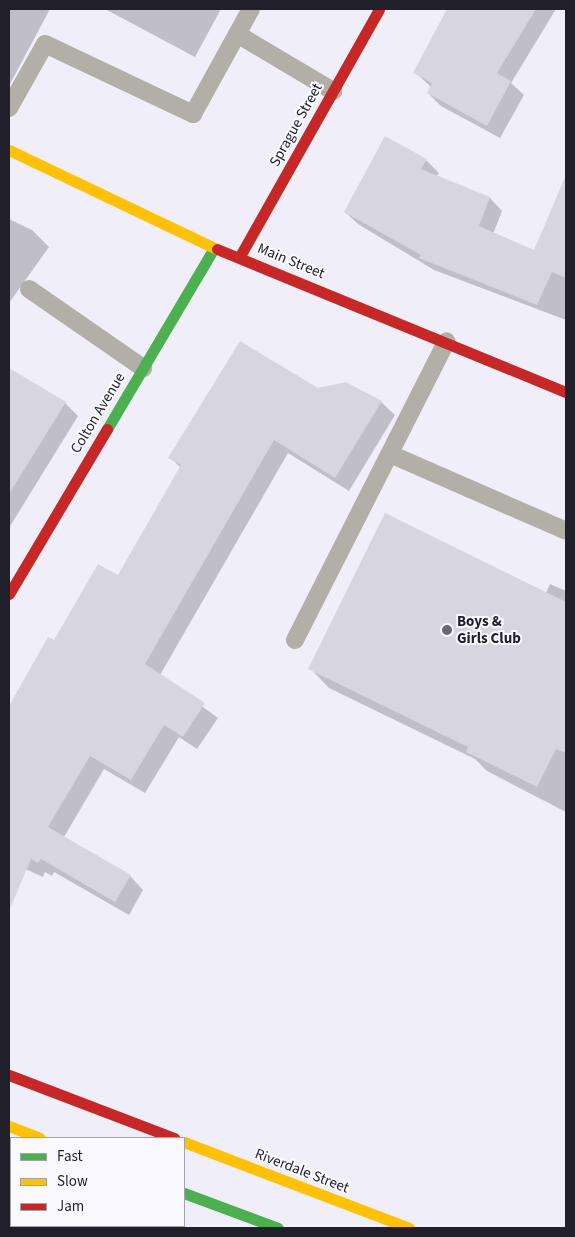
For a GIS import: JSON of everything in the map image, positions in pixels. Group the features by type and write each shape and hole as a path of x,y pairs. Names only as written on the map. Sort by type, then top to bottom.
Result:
{"main road":[{"name":"Sprague Street","path":"240,256 379,9"},
{"name":"Main Street","path":"9,150 214,248 240,256 566,392"},
{"name":"Colton Avenue","path":"9,594 214,248"},
{"path":"9,1075 171,1137"},
{"path":"9,1126 37,1137"},
{"name":"Riverdale Street","path":"185,1142 409,1228"},
{"path":"185,1193 278,1228"}],"lane":[{"path":"9,108 45,44 193,114 251,9"},
{"path":"237,34 333,91"},
{"path":"30,288 143,368"},
{"path":"294,640 447,341"},
{"path":"390,454 566,531"}],"building":[{"path":"447,9 536,9 497,73 511,81 487,126 427,93 432,83 413,73"},
{"path":"385,136 427,159 421,169 490,197 479,226 534,250 566,175 566,278 552,272 537,305 419,258 421,255 344,212"},
{"path":"240,341 318,388 346,382 382,401 335,478 274,440 145,664 205,703 183,737 164,725 131,780 90,756 48,827 131,875 115,902 41,859 38,863 31,859 9,911 9,706 48,637 54,640 98,564 118,575 181,465 168,458"},
{"path":"9,368 66,402 9,494"},
{"name":"Boys & Girls Club","path":"385,513 566,602 566,753 556,749 537,787 466,752 468,747 308,669"}],"traffic: fast":[{"path":"107,429 214,248"},
{"path":"185,1193 278,1228"}],"traffic: slow":[{"path":"9,150 217,249"},
{"path":"9,1126 37,1137"},
{"path":"185,1142 409,1228"}],"traffic: jam":[{"path":"240,256 379,9"},
{"path":"217,249 566,392"},
{"path":"9,594 107,429"},
{"path":"9,1075 171,1137"}],"place":[{"name":"Boys & Girls Club","path":"447,630"}]}
